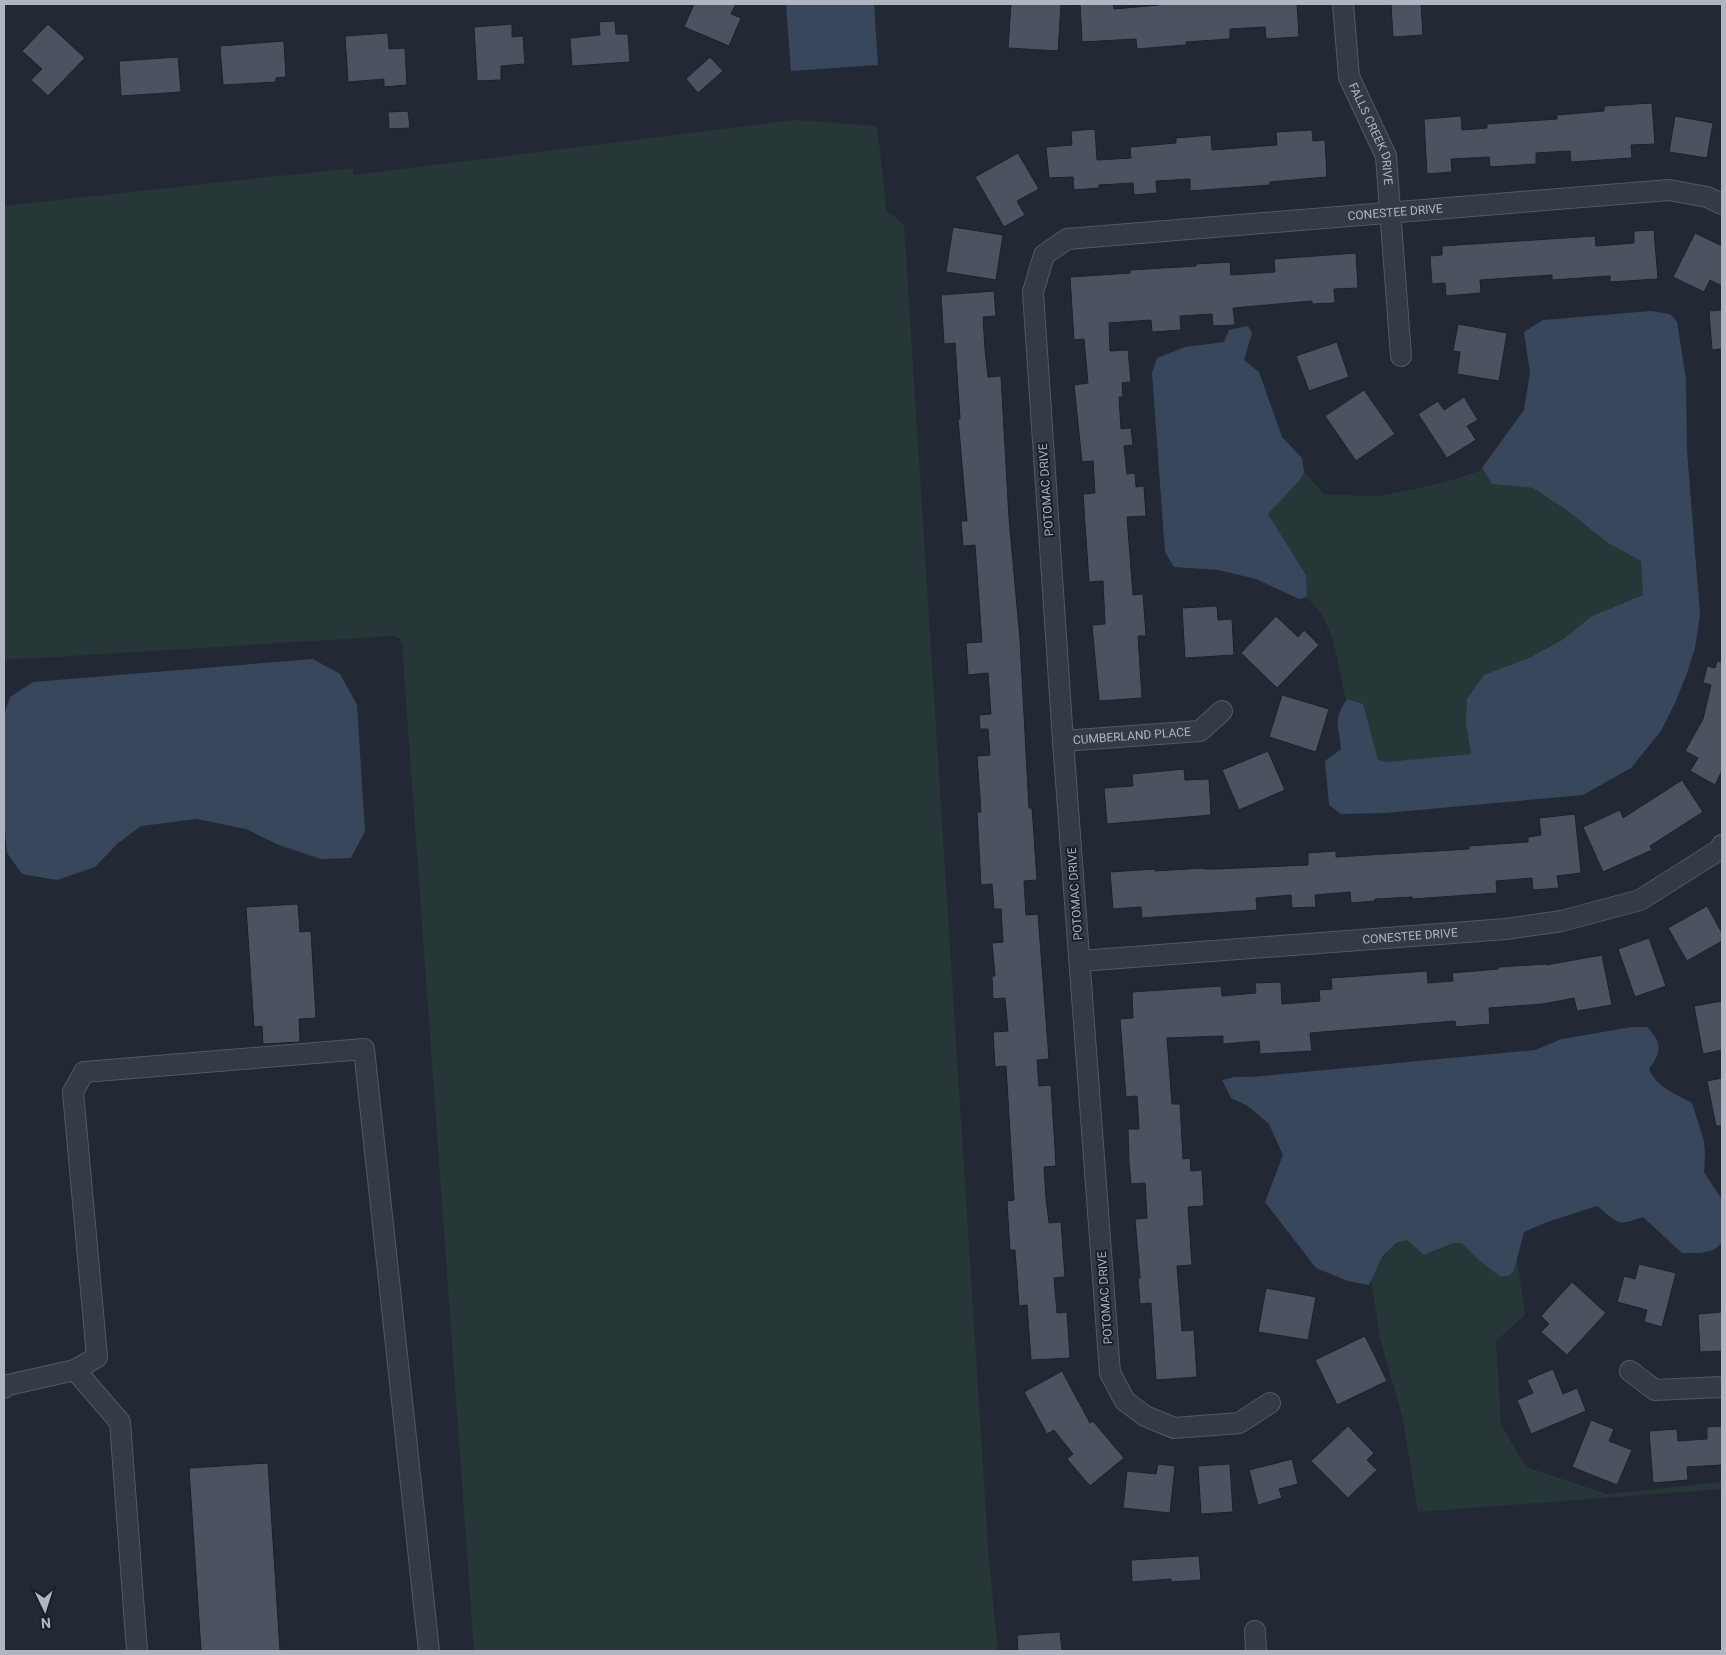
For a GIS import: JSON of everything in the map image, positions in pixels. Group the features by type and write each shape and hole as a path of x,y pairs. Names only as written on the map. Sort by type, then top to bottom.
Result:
{"street":[{"name":"FALLS CREEK DRIVE","path":"1343,4 1348,78 1386,156 1401,356"},
{"name":"CONESTEE DRIVE","path":"1067,240 1669,190 1707,197 1722,204"},
{"name":"POTOMAC DRIVE","path":"1067,240 1044,255 1033,292 1063,741 1110,1373 1125,1401 1145,1416 1174,1428 1239,1422 1270,1403"},
{"name":"CUMBERLAND PLACE","path":"1063,741 1200,731 1222,711"},
{"name":"CONESTEE DRIVE","path":"1080,961 1506,929 1562,921 1640,900 1721,850"},
{"path":"4,1388 8,1385 75,1370 97,1357 74,1092 84,1072 364,1049 429,1651"},
{"path":"75,1370 120,1422 137,1651"},
{"path":"1630,1372 1655,1390 1722,1387"},
{"path":"1255,1630 1256,1651"}],"shaded area":[{"path":"795,120 877,126 887,213 889,212 904,225 989,1561 998,1651 474,1651 402,644 399,638 394,636 4,660 4,206 353,168 353,175"},
{"path":"1483,470 1492,484 1533,488 1568,511 1608,543 1641,561 1643,595 1592,616 1562,640 1531,657 1484,676 1466,724 1471,754 1386,762 1377,760 1363,704 1346,700 1333,640 1323,616 1307,597 1306,575 1268,514 1300,480 1304,472 1325,495 1380,496 1442,483"},
{"path":"1407,1239 1425,1255 1453,1243 1463,1242 1480,1261 1514,1269 1517,1258 1525,1315 1496,1341 1501,1425 1526,1467 1607,1494 1722,1482 1722,1489 1418,1512 1403,1419 1380,1338 1371,1279 1393,1246"}],"water":[{"path":"786,4 874,4 878,65 791,71"},
{"path":"1651,311 1670,314 1677,322 1686,379 1687,450 1700,615 1695,648 1687,673 1661,731 1631,768 1583,795 1385,813 1341,814 1329,805 1325,761 1341,749 1338,718 1347,699 1363,704 1378,760 1386,762 1471,754 1466,724 1467,699 1484,675 1531,657 1562,640 1592,616 1643,595 1641,561 1608,543 1568,511 1533,488 1492,484 1482,468 1524,410 1530,373 1524,332 1543,320"},
{"path":"1248,326 1252,333 1244,360 1259,372 1282,437 1302,458 1304,472 1300,480 1268,514 1306,575 1307,597 1299,599 1256,579 1218,570 1174,567 1165,552 1152,373 1157,358 1185,347 1224,342 1229,330"},
{"path":"313,659 340,674 357,705 365,831 351,858 321,859 279,845 246,829 197,819 141,826 117,844 95,867 57,880 22,874 7,853 4,818 4,715 10,697 33,682"},
{"path":"1632,1027 1647,1027 1656,1038 1659,1048 1658,1053 1649,1069 1656,1081 1692,1103 1704,1141 1704,1172 1722,1200 1722,1242 1719,1246 1709,1251 1682,1253 1643,1217 1627,1222 1618,1222 1597,1206 1547,1222 1524,1232 1514,1270 1510,1275 1501,1277 1480,1261 1462,1243 1453,1243 1424,1255 1407,1240 1396,1243 1383,1256 1369,1285 1348,1281 1316,1268 1265,1202 1283,1155 1269,1124 1248,1106 1231,1098 1222,1080 1235,1077 1252,1077 1535,1050 1562,1039"}],"building":[{"path":"694,4 736,4 731,14 741,18 729,46 684,27"},
{"path":"1011,4 1061,4 1058,51 1008,48"},
{"path":"1080,4 1113,4 1114,9 1159,4 1297,4 1299,37 1266,39 1265,27 1230,29 1230,39 1186,42 1186,45 1137,49 1136,39 1082,42"},
{"path":"1391,4 1421,4 1423,35 1393,37"},
{"path":"615,21 616,34 628,34 630,62 572,66 570,38 600,35 599,22"},
{"path":"48,24 85,58 48,96 31,80 42,69 22,51"},
{"path":"512,24 512,37 523,36 525,64 501,66 501,80 477,81 474,27"},
{"path":"388,33 389,49 405,48 407,85 384,87 384,79 348,82 345,36"},
{"path":"284,41 286,77 276,78 276,82 223,85 220,46"},
{"path":"178,57 181,92 121,96 119,61"},
{"path":"710,57 723,71 698,93 686,79"},
{"path":"1652,103 1655,144 1631,145 1632,158 1571,162 1570,151 1536,153 1536,164 1490,167 1489,157 1451,159 1452,172 1427,174 1424,119 1461,116 1462,130 1487,128 1487,124 1557,119 1557,115 1604,111 1604,106"},
{"path":"408,111 410,128 389,129 388,112"},
{"path":"1675,116 1713,123 1707,158 1669,152"},
{"path":"1095,129 1097,160 1131,158 1130,147 1176,143 1176,138 1211,135 1212,150 1277,145 1276,132 1312,130 1313,141 1325,140 1327,177 1270,182 1270,185 1190,191 1190,179 1156,181 1157,193 1134,195 1133,183 1099,185 1099,188 1074,190 1073,177 1049,178 1046,147 1072,145 1071,131"},
{"path":"1018,153 1039,189 1017,201 1025,215 1004,227 975,177"},
{"path":"953,227 1003,235 996,280 946,272"},
{"path":"1654,230 1658,279 1610,282 1610,276 1552,280 1552,275 1480,280 1481,293 1446,296 1445,283 1432,284 1430,256 1442,255 1442,246 1595,236 1596,246 1634,243 1634,231"},
{"path":"1695,233 1722,246 1722,286 1710,280 1704,292 1673,277"},
{"path":"1356,253 1358,288 1334,289 1335,303 1312,304 1312,301 1233,308 1235,325 1213,326 1212,314 1180,316 1181,330 1152,332 1151,320 1109,323 1110,351 1128,350 1131,382 1122,383 1123,397 1119,397 1121,429 1131,428 1133,445 1124,446 1127,474 1135,473 1136,487 1144,486 1146,516 1127,517 1133,595 1143,594 1146,636 1138,636 1142,698 1099,701 1092,625 1105,624 1103,581 1089,582 1083,494 1095,493 1093,461 1082,462 1074,385 1088,383 1084,339 1074,340 1070,277 1130,273 1130,270 1230,262 1231,275 1275,272 1274,259"},
{"path":"994,291 996,316 983,317 985,349 988,377 1001,376 1009,518 1020,640 1029,808 1032,808 1037,880 1024,881 1026,915 1038,914 1049,1059 1037,1060 1039,1086 1051,1085 1056,1166 1044,1167 1046,1198 1049,1223 1061,1222 1065,1277 1054,1278 1057,1313 1067,1312 1070,1358 1031,1360 1027,1305 1019,1306 1015,1250 1010,1250 1007,1201 1014,1200 1006,1066 995,1067 993,1032 1008,1031 1005,998 993,999 992,976 995,976 992,943 1003,942 1001,909 994,909 992,884 981,885 977,812 981,812 977,756 990,755 988,729 980,729 979,715 991,714 988,673 968,675 966,643 982,642 975,545 963,546 961,521 967,521 958,419 960,419 955,343 944,344 941,295"},
{"path":"1722,310 1722,349 1712,350 1709,311"},
{"path":"1458,324 1507,333 1499,381 1457,374 1460,352 1453,351"},
{"path":"1337,342 1349,377 1309,391 1296,356"},
{"path":"1364,390 1395,434 1356,461 1325,416"},
{"path":"1464,397 1478,420 1467,426 1476,440 1447,458 1418,414 1438,401 1444,410"},
{"path":"1217,606 1218,620 1232,619 1234,655 1185,658 1182,608"},
{"path":"1276,616 1298,637 1304,630 1319,645 1277,688 1241,653"},
{"path":"1717,661 1722,662 1722,771 1715,785 1690,771 1698,758 1685,751 1703,719 1711,685 1703,683 1707,666 1715,668"},
{"path":"1282,695 1329,709 1316,752 1269,737"},
{"path":"1268,751 1285,790 1239,810 1222,770"},
{"path":"1184,769 1185,780 1209,779 1211,815 1107,824 1104,788 1133,786 1132,774"},
{"path":"1682,780 1703,812 1650,846 1652,850 1603,872 1583,827 1620,810 1623,818"},
{"path":"1575,814 1581,873 1557,876 1559,888 1533,890 1532,878 1496,881 1497,893 1413,899 1412,897 1375,899 1375,901 1351,903 1350,892 1315,895 1316,907 1292,908 1291,895 1256,898 1257,910 1142,918 1141,907 1113,909 1110,872 1308,865 1308,853 1336,851 1336,857 1469,849 1469,846 1528,842 1528,837 1541,835 1539,818"},
{"path":"298,904 300,932 311,931 316,1018 299,1019 300,1042 263,1044 262,1026 254,1027 246,907"},
{"path":"1707,906 1722,933 1722,941 1687,961 1668,928"},
{"path":"1649,938 1666,986 1635,997 1618,949"},
{"path":"1602,955 1612,1005 1577,1011 1574,998 1543,1004 1489,1008 1490,1024 1456,1027 1455,1021 1310,1033 1312,1051 1260,1054 1259,1041 1223,1044 1223,1036 1167,1038 1172,1104 1180,1104 1183,1159 1190,1158 1191,1171 1202,1170 1204,1206 1188,1207 1192,1265 1177,1266 1182,1331 1194,1330 1197,1377 1156,1380 1151,1303 1140,1304 1138,1278 1140,1278 1135,1219 1147,1218 1145,1183 1131,1184 1129,1162 1128,1129 1139,1129 1137,1096 1126,1097 1120,1019 1133,1018 1132,992 1221,986 1222,996 1256,993 1255,983 1281,982 1282,1004 1320,1001 1319,990 1332,989 1331,978 1427,971 1428,983 1453,981 1452,973 1498,969 1498,967 1546,965"},
{"path":"1722,1001 1722,1050 1703,1054 1694,1006"},
{"path":"1722,1078 1722,1126 1716,1126 1707,1081"},
{"path":"1639,1264 1676,1273 1662,1327 1644,1322 1647,1310 1617,1302 1624,1276 1635,1279"},
{"path":"1572,1282 1606,1313 1567,1355 1541,1332 1549,1324 1541,1316"},
{"path":"1266,1288 1316,1297 1308,1340 1258,1332"},
{"path":"1722,1312 1722,1351 1700,1352 1698,1314"},
{"path":"1365,1336 1387,1381 1337,1405 1315,1360"},
{"path":"1553,1369 1563,1394 1577,1388 1586,1411 1531,1434 1517,1400 1533,1393 1527,1380"},
{"path":"1062,1371 1090,1423 1093,1421 1124,1458 1090,1486 1067,1459 1073,1454 1054,1430 1047,1434 1024,1392"},
{"path":"1591,1420 1614,1429 1609,1441 1632,1450 1617,1485 1572,1467"},
{"path":"1348,1426 1374,1453 1367,1460 1377,1470 1348,1498 1311,1461"},
{"path":"1722,1426 1722,1465 1687,1467 1688,1480 1653,1483 1649,1431 1677,1429 1678,1441 1707,1439 1707,1427"},
{"path":"1292,1459 1298,1484 1279,1489 1282,1498 1258,1505 1249,1470"},
{"path":"268,1463 280,1651 201,1651 189,1468"},
{"path":"1158,1464 1175,1466 1170,1513 1123,1508 1127,1471 1156,1474"},
{"path":"1230,1464 1233,1512 1201,1514 1198,1466"},
{"path":"1199,1556 1201,1580 1171,1582 1171,1579 1132,1582 1131,1560"},
{"path":"1060,1632 1062,1651 1018,1651 1017,1635"}]}
